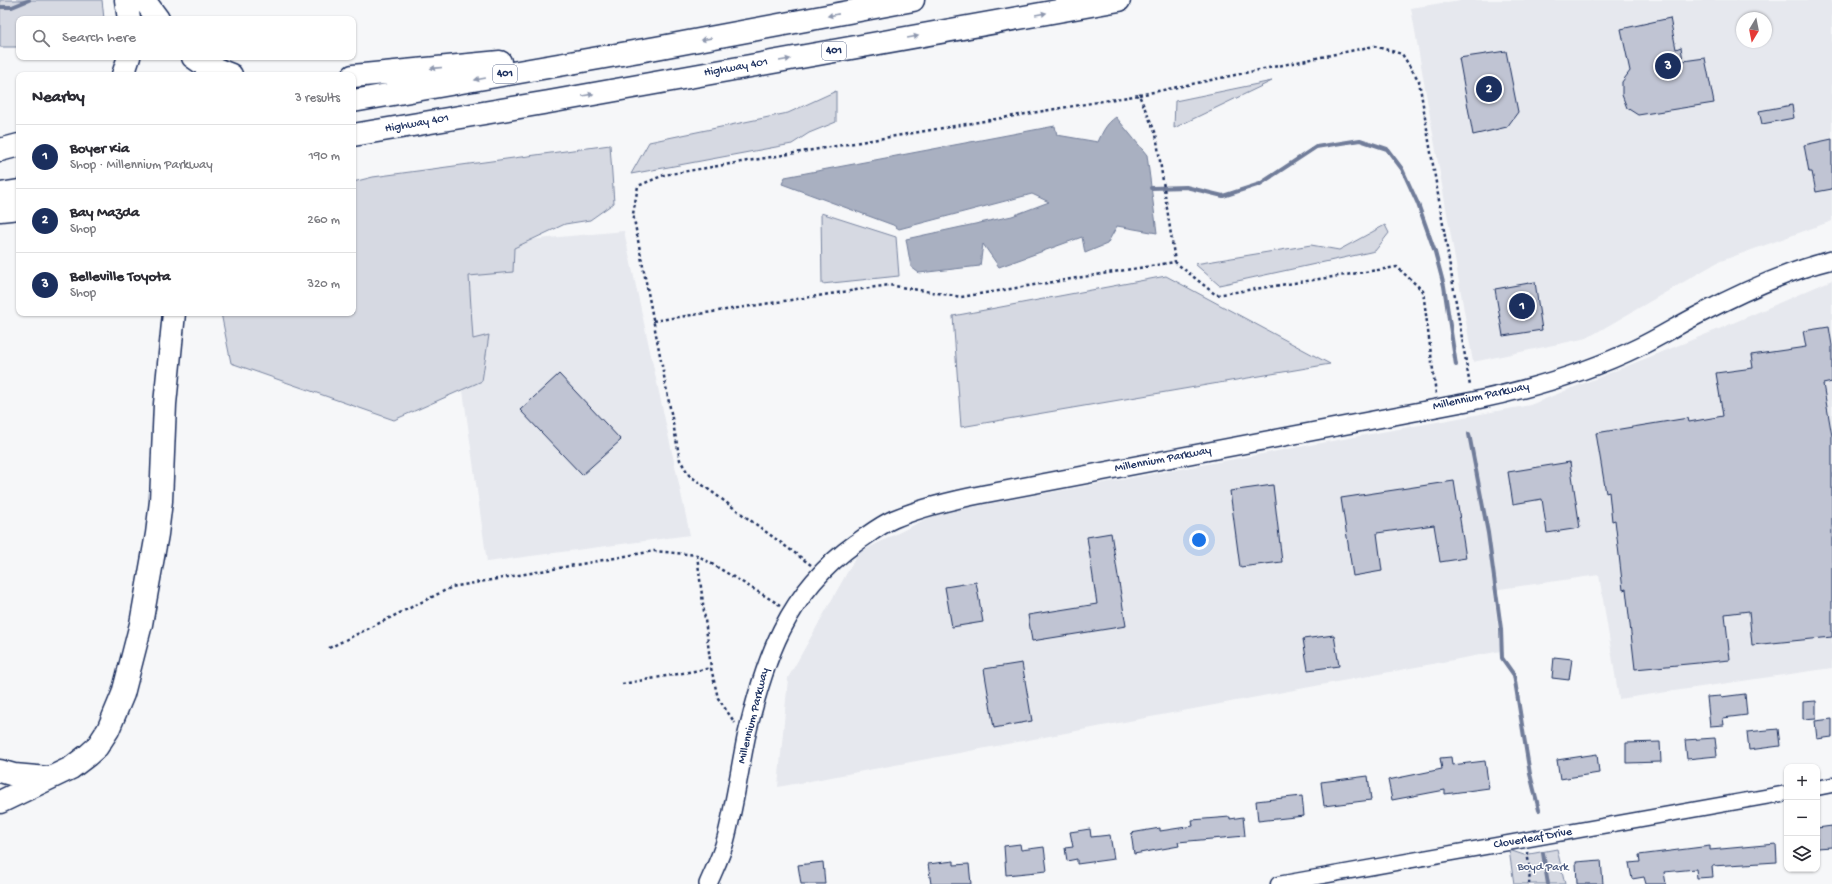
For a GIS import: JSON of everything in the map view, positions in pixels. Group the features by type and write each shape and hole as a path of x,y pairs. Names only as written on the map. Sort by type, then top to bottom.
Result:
{"highway":[{"path":"126,0 129,16"},
{"path":"144,0 156,16"},
{"name":"401","path":"356,100 656,48 913,0"},
{"name":"Highway 401","path":"356,134 550,102 1119,0"},
{"path":"356,76 656,48"},
{"path":"125,72 128,60"},
{"path":"197,60 223,72"},
{"path":"356,147 550,102"},
{"path":"0,150 16,146"},
{"path":"0,163 16,160"},
{"path":"0,194 16,191"},
{"path":"0,210 16,208"},
{"path":"162,316 165,404"},
{"path":"0,802 71,768 97,747 108,730 124,694 141,624 157,534 162,486 165,404 174,316"},
{"path":"0,771 14,775 49,778"}],"street":[{"name":"Millennium Parkway","path":"708,884 725,843 746,740 762,677 790,611 806,589 836,558 892,520 929,507 984,494 1473,401 1512,392 1585,370 1639,347 1700,314 1768,282 1832,260"},
{"path":"1820,787 1832,785"},
{"name":"Cloverleaf Drive","path":"1278,884 1784,794"}],"path":[{"path":"821,572 689,474 680,460 633,214 638,186 664,175 1139,95 1374,46 1402,54 1419,81 1473,401"},
{"path":"1139,95 1156,134 1175,262 1216,295 1397,267 1423,291 1438,407"},
{"path":"653,321 889,284 960,297 1175,262"},
{"path":"329,648 452,587 654,551 697,555 790,611"},
{"path":"697,555 711,668 718,698 746,740"},
{"path":"622,684 711,668"},
{"path":"1526,840 1530,871 1529,884"}],"shaded area":[{"path":"1460,0 1832,0 1832,221 1718,262 1587,338 1473,362 1411,8"},
{"path":"624,231 690,535 487,562 443,248"},
{"path":"1832,280 1832,668 1619,699 1599,575 1493,590 1501,651 778,787 788,678 858,553 938,513 1530,405 1719,329"}],"green space":[{"path":"0,0 102,0 104,16 16,16 16,47 0,47"},
{"path":"1272,81 1174,128 1175,101"},
{"path":"836,91 836,122 809,133 792,144 631,174 649,142 788,113"},
{"path":"610,145 614,203 590,220 565,224 514,248 513,272 469,276 473,339 489,335 482,381 394,420 231,363 222,316 356,316 356,181 373,177"},
{"path":"821,213 896,237 899,276 822,284"},
{"path":"1385,225 1389,233 1375,251 1219,285 1195,264 1311,245 1339,250"},
{"path":"1166,276 1330,364 961,427 953,316"},
{"name":"Boyd Park","path":"1557,849 1565,884 1514,884 1509,850 1524,855"}],"water":[{"path":"1116,117 1147,155 1157,233 1117,226 1107,244 1085,253 1082,237 999,267 983,244 980,266 919,273 911,267 906,239 1012,216 1049,202 1032,194 899,229 893,225 782,184 785,177 1055,126 1057,135 1098,142 1105,128"}],"building":[{"path":"1670,18 1676,49 1681,47 1683,61 1705,58 1714,103 1638,115 1627,108 1622,95 1622,82 1630,71 1621,29"},
{"path":"1506,51 1518,112 1507,127 1473,135 1459,58"},
{"path":"1792,105 1794,118 1762,124 1759,111"},
{"path":"1832,139 1832,189 1816,192 1812,172 1809,172 1804,145"},
{"path":"1535,282 1542,330 1503,336 1495,289"},
{"path":"1829,327 1832,345 1832,382 1823,384 1832,436 1832,637 1752,645 1749,611 1725,614 1730,660 1635,669 1626,589 1623,590 1615,520 1612,521 1609,492 1606,493 1596,433 1688,418 1689,422 1723,416 1716,373 1753,368 1751,355 1806,347 1803,331"},
{"path":"559,374 621,440 582,475 520,410"},
{"path":"1570,462 1580,528 1547,533 1542,499 1513,504 1508,472"},
{"path":"1454,481 1466,558 1440,562 1434,525 1377,533 1382,571 1353,576 1341,498"},
{"path":"1273,485 1282,562 1240,567 1230,491"},
{"path":"1111,533 1126,626 1032,641 1028,615 1097,604 1087,537"},
{"path":"976,582 983,622 952,627 945,587"},
{"path":"1334,635 1339,666 1308,670 1303,639"},
{"path":"1554,657 1572,659 1569,680 1552,678"},
{"path":"1022,663 1032,721 994,728 984,669"},
{"path":"1745,694 1747,715 1723,718 1724,725 1710,726 1707,697"},
{"path":"1816,701 1816,718 1803,719 1803,702"},
{"path":"1832,719 1832,737 1817,739 1815,721"},
{"path":"1778,729 1780,746 1749,750 1747,732"},
{"path":"1715,738 1717,756 1687,759 1685,740"},
{"path":"1660,742 1661,762 1626,763 1626,743"},
{"path":"1597,754 1599,773 1560,779 1557,760"},
{"path":"1451,757 1452,765 1485,761 1489,788 1445,794 1445,790 1392,800 1388,780 1442,769 1440,758"},
{"path":"1368,776 1371,800 1324,806 1321,782"},
{"path":"1302,796 1304,816 1258,821 1256,801"},
{"path":"1230,817 1230,819 1243,817 1245,836 1178,842 1179,846 1134,854 1131,833 1160,828 1160,831 1193,826 1192,820"},
{"path":"1832,826 1832,847 1820,848 1820,828"},
{"path":"1090,829 1091,837 1110,835 1114,859 1077,864 1077,859 1067,861 1065,848 1073,847 1070,832"},
{"path":"1020,844 1021,850 1044,847 1047,871 1006,875 1004,846"},
{"path":"1776,844 1777,862 1712,866 1713,877 1697,878 1696,869 1664,872 1666,884 1646,884 1644,877 1632,879 1629,863 1640,862 1639,855 1710,846 1710,850"},
{"path":"1601,860 1603,884 1577,884 1576,862"},
{"path":"954,861 954,865 969,864 971,884 931,884 928,864"},
{"path":"823,862 825,884 801,884 798,865"}],"waterway":[{"path":"0,7 12,7 29,0"},
{"path":"1151,188 1186,187 1223,196 1260,184 1316,147 1360,140 1387,149 1402,169 1418,204 1435,252 1444,286 1456,365"},
{"path":"1469,434 1488,533 1501,629 1502,658 1514,675 1530,774 1539,810"},
{"path":"1543,853 1548,884"}],"place":[{"name":"Belleville Toyota","path":"1668,66"},
{"name":"Bay Mazda","path":"1489,89"},
{"name":"Boyer Kia","path":"1522,306"}]}
